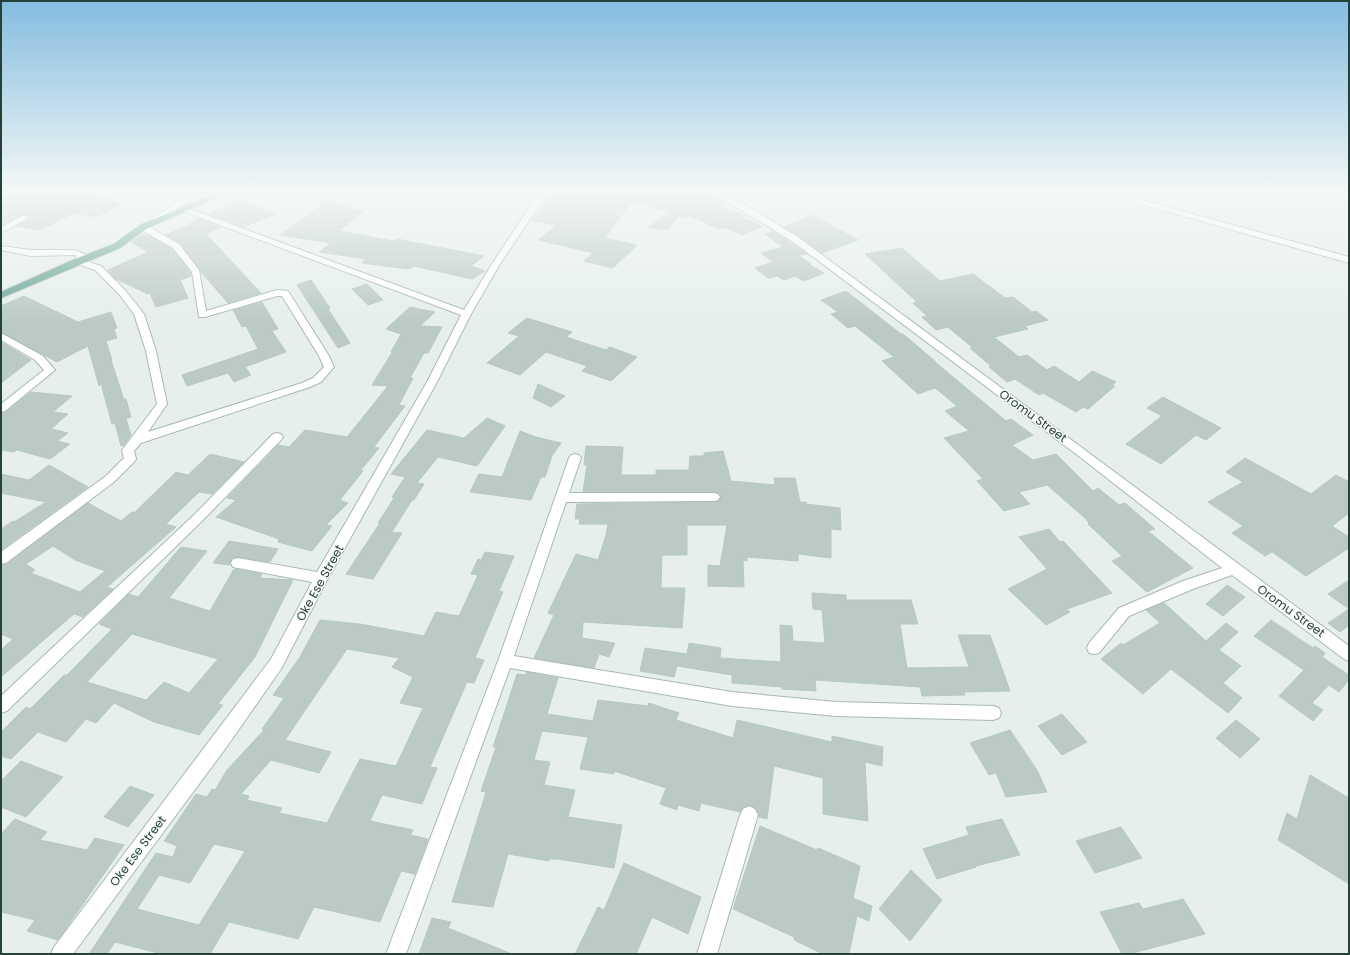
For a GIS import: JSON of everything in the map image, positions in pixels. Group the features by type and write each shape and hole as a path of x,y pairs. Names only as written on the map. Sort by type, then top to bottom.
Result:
{"main road":[{"path":"1,295 78,261 117,246 133,235"}],"street":[{"path":"137,440 306,385 317,380 329,367 324,356 285,293 277,293 202,315 196,272 176,246 156,235"},
{"path":"251,235 466,314"},
{"name":"Oke Ese Street","path":"61,954 222,739 276,664 321,578 432,382 466,314 515,235"},
{"name":"Oromu Street","path":"788,235 1084,454 1234,569 1349,654"},
{"path":"1258,235 1349,260"},
{"path":"1,248 31,253 75,252 82,255 78,261 98,268 122,292 139,314 151,351 162,404 137,440 128,450 130,459 110,479 1,559"},
{"path":"1,336 40,358 50,370 1,409"},
{"path":"1,706 198,518 276,437"},
{"path":"396,954 506,661 575,458"},
{"path":"561,498 714,497"},
{"path":"238,563 321,578"},
{"path":"1094,648 1124,612 1188,585 1234,569"},
{"path":"506,661 732,699 836,708 993,713"},
{"path":"707,954 750,815"}],"building":[{"path":"141,235 149,236 172,249 191,273 191,276 180,280 188,298 156,307 150,293 148,294 116,279 108,270 148,252 131,242"},
{"path":"166,235 207,235 261,293 228,303 201,272 180,243"},
{"path":"280,235 358,235 393,241 397,239 484,256 471,266 485,271 472,279 414,266 409,269 362,263 366,259 319,252 331,243"},
{"path":"545,235 608,235 605,238 637,245 613,268 584,261 593,253 538,240"},
{"path":"766,235 778,235 807,254 798,255 811,264 808,264 824,273 804,281 795,276 784,280 777,276 768,278 755,268 773,262 761,253 783,247"},
{"path":"795,235 848,235 858,240 822,253"},
{"path":"902,248 940,281 973,274 1005,298 1013,297 1032,312 1036,311 1048,320 1025,326 1028,329 994,337 1019,357 1027,355 1047,370 1054,366 1079,382 1092,371 1116,382 1112,385 1115,386 1088,409 1083,407 1076,412 1043,393 1039,395 1015,379 1007,382 970,348 973,348 948,327 936,330 922,317 927,316 913,303 917,302 865,254"},
{"path":"311,280 330,308 328,309 350,343 338,348 297,285"},
{"path":"367,284 383,300 368,305 352,289"},
{"path":"846,291 901,334 903,334 1006,421 1011,419 1033,435 1012,445 1033,460 1056,454 1093,491 1098,488 1119,505 1125,503 1155,529 1148,531 1193,568 1147,592 1112,561 1122,556 1088,524 1089,523 1085,518 1047,485 1019,492 1030,504 1004,511 977,481 983,479 944,438 969,431 945,411 957,406 935,388 918,394 882,361 894,357 855,326 848,328 831,314 838,312 821,300"},
{"path":"24,296 78,322 111,312 117,328 114,329 117,338 106,341 124,400 126,399 131,417 126,419 131,435 124,445 121,446 115,423 112,424 101,384 99,386 88,346 57,362 1,332 1,306"},
{"path":"262,302 278,329 272,331 286,352 245,367 251,375 234,382 228,373 187,386 182,375 258,349 246,326 242,327 233,310"},
{"path":"410,307 435,312 420,326 442,327 428,353 424,353 410,378 413,378 399,405 405,406 374,447 379,448 361,470 363,471 340,500 348,503 326,525 332,526 312,551 278,542 279,539 216,517 236,500 227,498 278,445 289,447 305,430 347,437 388,386 372,385 393,351 391,352 401,334 386,329"},
{"path":"527,318 572,332 566,337 606,350 610,347 637,357 611,381 582,371 587,366 546,352 520,375 487,363 519,336 508,333"},
{"path":"1,342 31,360 1,383"},
{"path":"538,384 565,396 551,407 533,398"},
{"path":"31,392 72,396 53,412 68,414 51,429 68,433 57,441 70,444 50,459 17,450 14,452 1,450 1,413 6,412"},
{"path":"1163,397 1221,428 1206,440 1196,435 1161,464 1126,444 1162,416 1147,408"},
{"path":"487,418 505,426 477,466 438,457 417,483 424,484 392,532 402,533 373,579 346,574 380,523 378,523 405,477 391,474 427,430 464,438"},
{"path":"520,431 536,437 561,443 552,456 545,477 541,477 531,500 470,492 479,474 502,477"},
{"path":"586,446 623,447 621,475 656,475 656,470 689,470 690,456 704,456 704,453 723,451 731,481 775,485 774,478 795,478 800,502 840,508 841,530 831,529 831,558 798,554 798,561 747,557 747,561 743,560 744,587 708,586 708,565 720,566 727,525 687,525 687,555 662,555 661,588 685,588 682,628 583,622 582,638 615,643 609,657 599,654 594,668 534,658 554,615 548,613 576,554 598,560 606,535 608,524 579,524 580,519 575,519 577,504 714,502 721,498 719,493 714,492 583,492 587,465 584,465"},
{"path":"210,454 244,462 212,494 199,492 166,524 176,527 107,587 113,589 83,617 74,614 1,677 1,650 13,639 1,634 1,565 7,564 88,503 121,521 132,512 134,513 176,472 188,475","holes":["53,546 75,560 105,571 80,592 31,573 35,570 26,564"]},
{"path":"1245,458 1311,494 1336,475 1349,482 1349,513 1332,526 1349,537 1349,548 1306,576 1272,552 1265,556 1232,533 1243,526 1208,502 1243,482 1226,472"},
{"path":"49,465 88,487 1,550 1,529 46,502 1,493 1,474 29,480"},
{"path":"1049,529 1060,542 1063,541 1112,593 1067,609 1070,612 1046,625 1008,589 1047,569 1019,537"},
{"path":"229,541 278,549 270,562 238,557 232,558 230,565 213,563"},
{"path":"181,547 207,551 169,598 210,611 234,569 262,574 260,578 293,580 255,657 218,704 223,705 199,735 154,722 114,703 96,723 86,719 66,742 38,732 11,759 1,756 1,732 26,707 30,709 64,675 67,675 112,629 99,624 129,594 138,597","holes":["132,634 218,659 189,693 164,682 146,700 87,682"]},
{"path":"485,552 514,556 499,591 503,592 475,658 484,660 474,683 467,682 430,767 437,768 422,804 382,795 370,821 413,830 410,835 428,839 415,874 401,871 380,922 314,907 298,939 229,922 210,954 162,954 115,942 107,954 89,954 156,853 173,857 177,846 164,841 196,794 207,797 212,789 215,790 227,770 264,730 262,729 284,698 273,695 300,657 320,620 360,624 424,636 436,612 459,616 478,575 471,574 478,559 481,560","holes":["347,649 399,658 392,667 413,677 400,703 423,708 396,766 360,759 327,823 279,813 282,808 247,800 249,796 241,794 271,760 319,773 331,752 285,740","214,844 245,851 199,925 137,909 159,875 190,883"]},
{"path":"1349,580 1349,609 1328,594"},
{"path":"1227,585 1245,597 1223,616 1206,604"},
{"path":"812,593 846,595 846,600 911,600 918,624 900,624 907,668 969,667 958,635 990,635 1010,691 964,692 965,695 922,696 920,687 815,680 816,691 782,689 782,687 732,683 732,675 677,666 674,677 640,671 645,648 687,654 689,643 721,648 720,658 781,662 780,625 792,626 793,641 825,643 822,610 813,609"},
{"path":"1164,603 1206,641 1226,623 1238,632 1219,650 1241,666 1223,683 1242,698 1228,713 1171,669 1143,694 1101,659 1121,643 1123,645 1160,623 1146,610"},
{"path":"1349,609 1349,625 1340,632 1328,623"},
{"path":"1271,620 1313,648 1315,646 1325,653 1322,657 1349,675 1349,680 1339,692 1329,685 1312,703 1323,710 1313,721 1279,696 1304,670 1254,636"},
{"path":"527,672 558,678 547,714 593,721 598,700 648,706 649,703 679,713 676,720 733,738 737,720 832,742 832,736 883,747 882,766 865,762 868,821 823,814 823,778 774,766 767,819 759,817 756,808 750,805 742,808 740,812 701,803 699,811 678,805 677,810 660,804 666,788 614,771 614,774 580,769 588,737 542,731 534,760 550,762 544,785 575,790 568,817 622,825 614,868 558,859 549,859 549,861 508,854 493,907 452,902 486,792 481,791 496,747 493,747 517,674 525,675"},
{"path":"1062,714 1087,742 1062,755 1038,726"},
{"path":"1236,720 1260,739 1240,758 1216,738"},
{"path":"1010,730 1037,770 1047,792 1006,797 996,773 989,775 970,743"},
{"path":"21,761 63,777 26,817 1,807 1,781"},
{"path":"1310,775 1349,798 1349,884 1278,840 1287,813 1297,819"},
{"path":"130,786 154,795 128,827 104,817"},
{"path":"15,819 47,832 40,840 87,850 95,838 124,845 58,940 27,931 35,920 1,912 1,834"},
{"path":"1002,819 1020,855 976,866 937,879 923,849 969,835 966,827"},
{"path":"760,826 860,866 853,898 872,906 869,921 857,916 849,954 823,954 794,940 794,937 733,909"},
{"path":"1121,827 1142,858 1095,873 1076,841"},
{"path":"624,863 701,897 688,934 652,917 636,954 575,954 598,907 604,910"},
{"path":"911,870 942,900 910,941 879,909"},
{"path":"1183,899 1205,934 1129,954 1122,954 1100,912 1139,903 1143,909"},
{"path":"432,918 451,922 448,928 512,954 419,954"}]}
